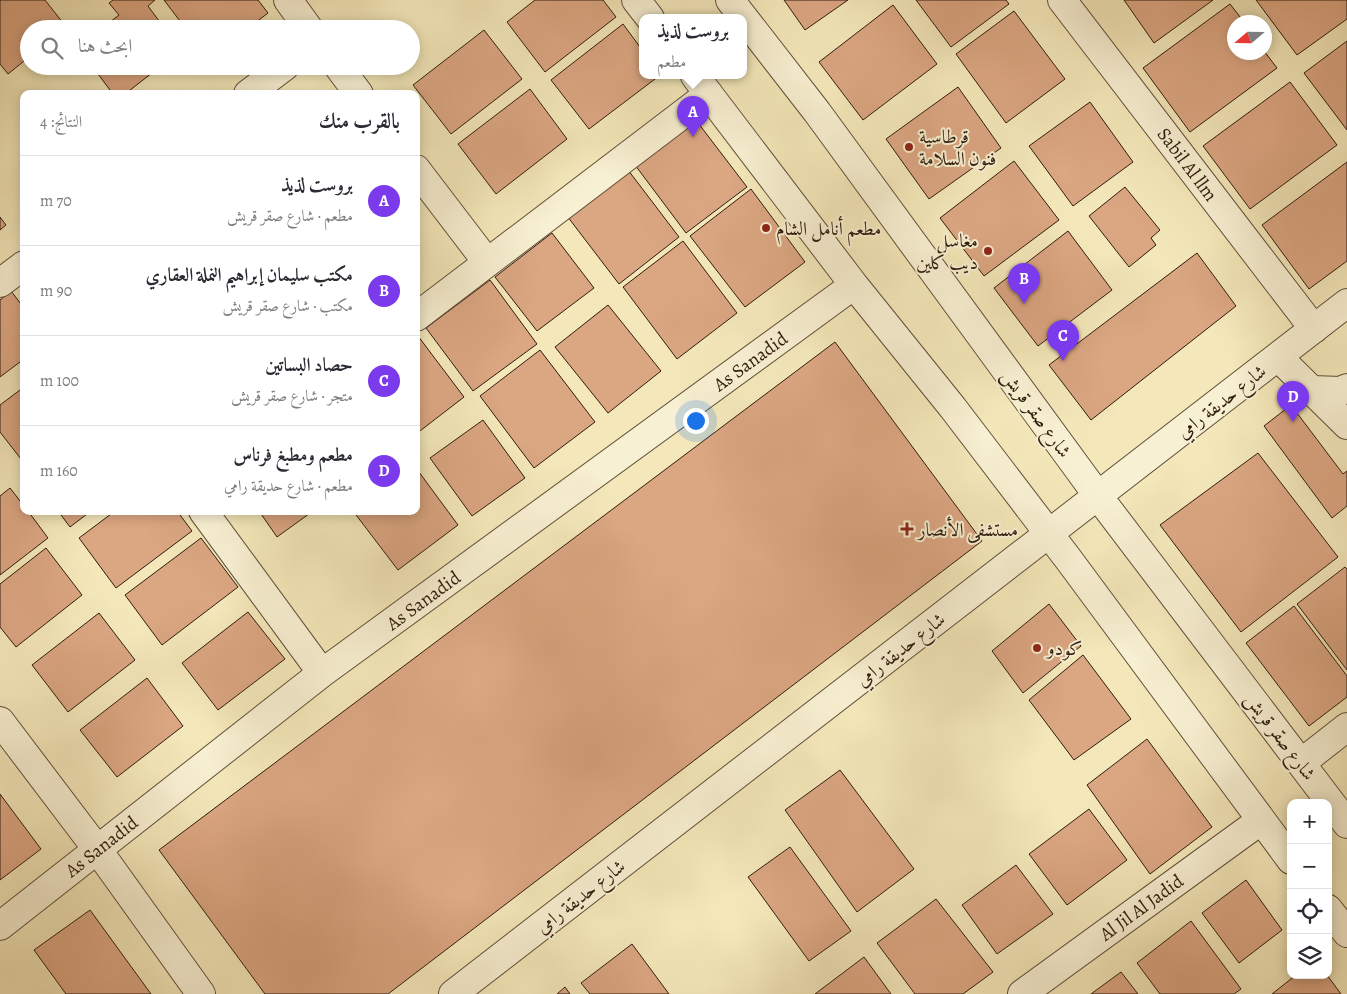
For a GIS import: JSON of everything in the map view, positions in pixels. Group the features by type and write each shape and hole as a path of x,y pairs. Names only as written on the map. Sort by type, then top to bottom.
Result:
{"street":[{"path":"288,0 302,20"},
{"path":"636,0 647,14"},
{"name":"شارع صقر قريش","path":"730,0 741,14"},
{"name":"Sabil Al llm","path":"1062,0 1314,329"},
{"name":"شارع صقر قريش","path":"747,22 817,112 1098,496 1347,824"},
{"path":"253,90 272,75"},
{"path":"345,75 356,90"},
{"path":"420,314 487,262 702,85 854,286 953,408 1049,534 1287,855"},
{"path":"420,174 487,262"},
{"name":"As Sanadid","path":"0,926 322,673 854,286"},
{"name":"شارع حديقة رامي","path":"453,994 1347,303"},
{"path":"1278,357 1347,425"},
{"path":"1312,390 1341,391 1347,388"},
{"path":"206,515 322,673"},
{"path":"0,721 97,849 201,994"},
{"path":"1301,763 1347,727"},
{"name":"Al Jil Al Jadid","path":"1022,994 1260,821"},
{"path":"1332,914 1347,933"}],"building":[{"path":"0,0 45,0 61,20 20,20 20,64 8,74 0,64"},
{"path":"113,0 155,0 148,6 158,20 113,20 119,15 109,3"},
{"path":"164,0 258,0 268,13 259,20 179,20"},
{"path":"535,0 603,0 616,17 545,72 507,22"},
{"path":"784,0 848,0 805,30"},
{"path":"916,0 1006,0 1009,4 951,47"},
{"path":"1124,0 1213,0 1154,43"},
{"path":"1256,0 1347,0 1347,19 1297,55 1272,21 1272,15 1267,15"},
{"path":"1230,4 1239,15 1227,15 1227,60 1271,60 1277,68 1190,132 1143,68"},
{"path":"893,5 937,64 863,120 819,62"},
{"path":"1014,11 1065,79 1006,123 956,54"},
{"path":"623,24 639,46 639,79 655,79 589,129 551,80"},
{"path":"484,30 522,79 451,134 420,94 420,90 417,90 413,85"},
{"path":"1347,41 1347,130 1304,73"},
{"path":"99,75 149,75 130,90 110,90"},
{"path":"1290,82 1337,145 1250,209 1203,146"},
{"path":"958,87 1001,148 929,199 886,139"},
{"path":"530,89 567,139 496,194 458,144"},
{"path":"1090,102 1133,162 1073,206 1029,146"},
{"path":"692,115 747,187 686,233 632,161"},
{"path":"1014,161 1059,220 984,276 940,218"},
{"path":"1347,162 1347,261 1309,289 1262,225"},
{"path":"625,166 679,237 619,284 564,212"},
{"path":"1125,187 1160,230 1151,238 1156,245 1129,267 1089,216"},
{"path":"751,189 805,262 745,307 690,236"},
{"path":"0,217 6,225 0,230"},
{"path":"1068,231 1112,290 1038,346 994,288"},
{"path":"552,233 594,288 537,331 495,277"},
{"path":"683,241 737,313 677,359 623,287"},
{"path":"1197,253 1236,306 1091,420 1049,365"},
{"path":"490,280 537,344 473,391 426,328"},
{"path":"11,291 20,303 20,362 0,377 0,300"},
{"path":"608,305 661,371 608,413 555,347"},
{"path":"420,339 464,397 420,431"},
{"path":"835,342 982,541 388,994 265,994 159,850"},
{"path":"540,350 595,422 534,468 480,396"},
{"path":"20,390 20,458 0,432 0,405"},
{"path":"1291,405 1343,474 1347,471 1347,506 1332,518 1264,426"},
{"path":"483,420 525,478 472,516 430,458"},
{"path":"1258,453 1338,557 1241,632 1160,525"},
{"path":"420,473 458,525 398,570 356,515 420,515"},
{"path":"10,488 20,501 20,515 31,515 48,538 0,575 0,496"},
{"path":"61,515 86,515 70,527"},
{"path":"110,515 180,515 192,531 116,588 79,538"},
{"path":"262,515 307,515 277,537"},
{"path":"201,538 238,587 162,645 125,595"},
{"path":"46,548 82,595 16,647 0,627 0,584"},
{"path":"1345,567 1347,569 1347,670 1297,604"},
{"name":"كودو","path":"1049,604 1081,646 1023,693 992,651"},
{"path":"1294,606 1347,676 1347,697 1309,726 1246,643"},
{"path":"248,612 285,659 218,710 182,663"},
{"path":"99,613 135,660 68,712 32,665"},
{"path":"1083,655 1131,719 1074,760 1029,700"},
{"path":"147,678 183,726 117,777 80,730"},
{"path":"1147,739 1212,827 1150,874 1087,785"},
{"path":"840,770 914,869 857,912 785,810"},
{"path":"0,794 41,849 0,880"},
{"path":"1089,809 1127,860 1067,905 1029,854"},
{"path":"790,847 851,931 809,961 748,877"},
{"path":"1016,865 1053,914 997,954 962,905"},
{"path":"1246,880 1282,930 1239,963 1202,913"},
{"path":"936,899 993,972 963,994 915,994 877,943"},
{"path":"90,910 151,994 66,994 34,950"},
{"path":"1191,921 1241,989 1234,994 1160,994 1137,963"},
{"path":"632,944 669,994 590,994 581,983"},
{"path":"864,957 891,994 815,994"},
{"path":"1121,972 1138,994 1091,994"},
{"path":"1291,979 1330,979 1341,994 1272,994"},
{"path":"565,987 570,994 557,994"}],"place":[{"name":"بروست لذيذ","path":"693,137"},
{"name":"قرطاسية فنون السلامة","path":"909,147"},
{"name":"مطعم أنامل الشام","path":"766,228"},
{"name":"مغاسل ديب كلين","path":"988,251"},
{"name":"مكتب سليمان إبراهيم النملة العقاري","path":"1024,304"},
{"name":"حصاد البساتين","path":"1063,361"},
{"name":"مطعم ومطبغ فرناس","path":"1293,422"},
{"name":"مستشفى الأنصار","path":"907,529"},
{"name":"كودو","path":"1037,648"}]}
